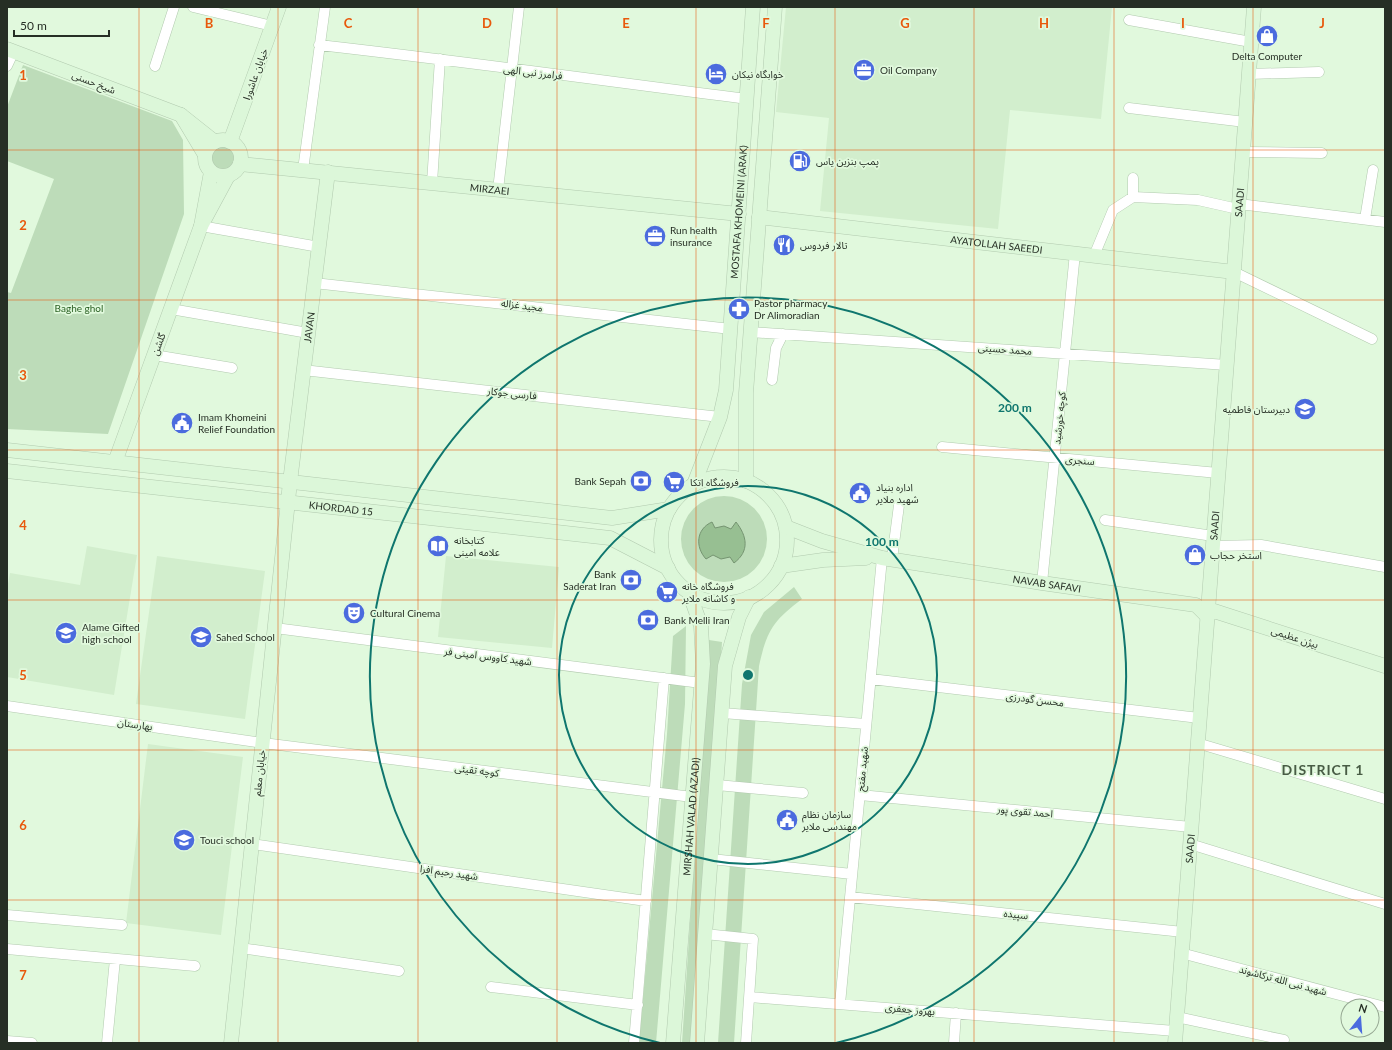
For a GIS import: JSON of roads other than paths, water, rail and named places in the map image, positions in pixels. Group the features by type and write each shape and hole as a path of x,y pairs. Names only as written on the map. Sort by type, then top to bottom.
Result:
{"main road":[{"name":"خیابان عاشورا","path":"230,142 279,7"},
{"name":"MOSTAFA KHOMEINI (ARAK)","path":"694,484 720,417 726,390 753,7"},
{"name":"MOSTAFA KHOMEINI (ARAK)","path":"746,481 746,393 775,7"},
{"name":"SAADI","path":"1176,1030 1254,7"},
{"name":"شیخ حسنی","path":"10,50 181,115 216,142"},
{"path":"181,115 205,155"},
{"path":"201,226 228,176 238,169 240,164 240,153 234,144 225,140 210,145 205,155 205,162 211,172 219,176 228,176"},
{"name":"MIRZAEI","path":"240,164 739,214"},
{"path":"201,226 211,172"},
{"name":"JAVAN","path":"288,503 328,172"},
{"name":"AYATOLLAH SAEEDI","path":"759,216 1234,272"},
{"name":"گلشن","path":"115,462 201,226"},
{"name":"KHORDAD 15","path":"7,450 612,518 669,509"},
{"name":"KHORDAD 15","path":"7,471 610,538 668,568"},
{"path":"720,477 746,481 760,488 772,499 780,512 786,527 786,547 781,566 773,579 762,590 749,597 725,602 700,598 689,592 677,582 668,568 662,549 662,528 669,509 680,495 694,484 720,477"},
{"name":"خیابان معلم","path":"231,1043 288,503"},
{"path":"786,527 822,541 887,558"},
{"path":"781,566 823,560 887,558"},
{"name":"NAVAB SAFAVI","path":"887,558 1042,583 1196,605 1207,616"},
{"name":"MIRSHAH VALAD (AZADI)","path":"673,1043 703,664 701,626 689,592"},
{"path":"697,1043 725,666 739,617 749,597"},
{"name":"بیژن عظیمی","path":"1207,616 1214,611 1385,666"}],"street":[{"path":"155,66 174,7"},
{"path":"193,7 272,26"},
{"path":"303,170 325,7"},
{"path":"498,190 519,7"},
{"path":"1129,20 1251,42"},
{"name":"فرامرز نبی الهی","path":"319,45 440,59 512,70 747,99"},
{"path":"7,66 10,50"},
{"path":"432,183 440,59"},
{"path":"1249,74 1319,72"},
{"path":"1129,108 1245,122"},
{"path":"1243,152 1322,153"},
{"path":"1365,219 1373,170"},
{"path":"1133,197 1134,178"},
{"path":"1094,256 1113,210 1133,197 1198,200 1385,222"},
{"path":"201,226 319,247"},
{"name":"کوچه خورشید","path":"1042,583 1075,254"},
{"path":"1234,272 1372,339"},
{"name":"مجید غزاله","path":"314,283 731,329"},
{"path":"171,309 308,333"},
{"name":"محمد حسینی","path":"750,332 1226,365"},
{"path":"772,380 776,348 783,334"},
{"path":"154,355 232,368"},
{"name":"فارسی جوکار","path":"303,370 720,417"},
{"name":"سنجری","path":"942,447 1218,473"},
{"name":"شهید مفتح","path":"840,1004 871,679 887,558 899,505"},
{"path":"1105,520 1213,541 1261,545 1385,567"},
{"name":"شهید کاووس امینی فر","path":"275,628 702,684"},
{"path":"634,1043 664,678"},
{"name":"محسن گودرزی","path":"871,679 1199,718"},
{"name":"بهارستان","path":"7,706 262,743"},
{"path":"722,713 866,724"},
{"name":"کوچه تقیئی","path":"262,743 692,797"},
{"path":"1198,743 1385,799"},
{"path":"716,785 803,793"},
{"name":"احمد تقوی پور","path":"860,795 1191,827"},
{"name":"شهید رحیم افرا","path":"252,844 646,901"},
{"path":"1190,844 1385,904"},
{"path":"711,859 852,874"},
{"name":"سپیده","path":"850,897 1183,932"},
{"path":"7,915 122,925"},
{"path":"705,934 753,939 746,1043"},
{"path":"241,948 399,971"},
{"path":"7,949 195,966"},
{"name":"شهید نبی الله ترکاشوند","path":"1181,953 1385,1007"},
{"path":"107,1043 115,959"},
{"path":"491,987 638,1005"},
{"name":"بهروز جعفری","path":"750,997 1176,1030 1284,1040"},
{"path":"954,1043 956,1013"},
{"path":"7,1041 32,1043"}],"place":[{"name":"Delta Computer","path":"1267,36"},
{"name":"Oil Company","path":"864,70"},
{"name":"خوابگاه نیکان","path":"716,74"},
{"name":"پمپ بنزین یاس","path":"800,161"},
{"name":"Run health insurance","path":"655,236"},
{"name":"تالار فردوس","path":"784,245"},
{"name":"Pastor pharmacy Dr Alimoradian","path":"739,309"},
{"name":"دبیرستان فاطمیه","path":"1305,409"},
{"name":"Imam Khomeini Relief Foundation","path":"182,423"},
{"name":"Bank Sepah","path":"641,481"},
{"name":"فروشگاه اتکا","path":"674,482"},
{"name":"اداره بنیاد شهید ملایر","path":"860,493"},
{"name":"کتابخانه علامه امینی","path":"438,546"},
{"name":"استخر حجاب","path":"1195,555"},
{"name":"Bank Saderat Iran","path":"631,580"},
{"name":"فروشگاه خانه و کاشانه ملایر","path":"667,592"},
{"name":"Cultural Cinema","path":"354,613"},
{"name":"Bank Melli Iran","path":"648,620"},
{"name":"Alame Gifted high school","path":"66,633"},
{"name":"Sahed School","path":"201,637"},
{"name":"سازمان نظام مهندسی ملایر","path":"787,820"},
{"name":"Touci school","path":"184,840"}],"district":[{"name":"DISTRICT 1","path":"1323,769"}],"park label":[{"name":"Baghe ghol","path":"79,308"}]}
